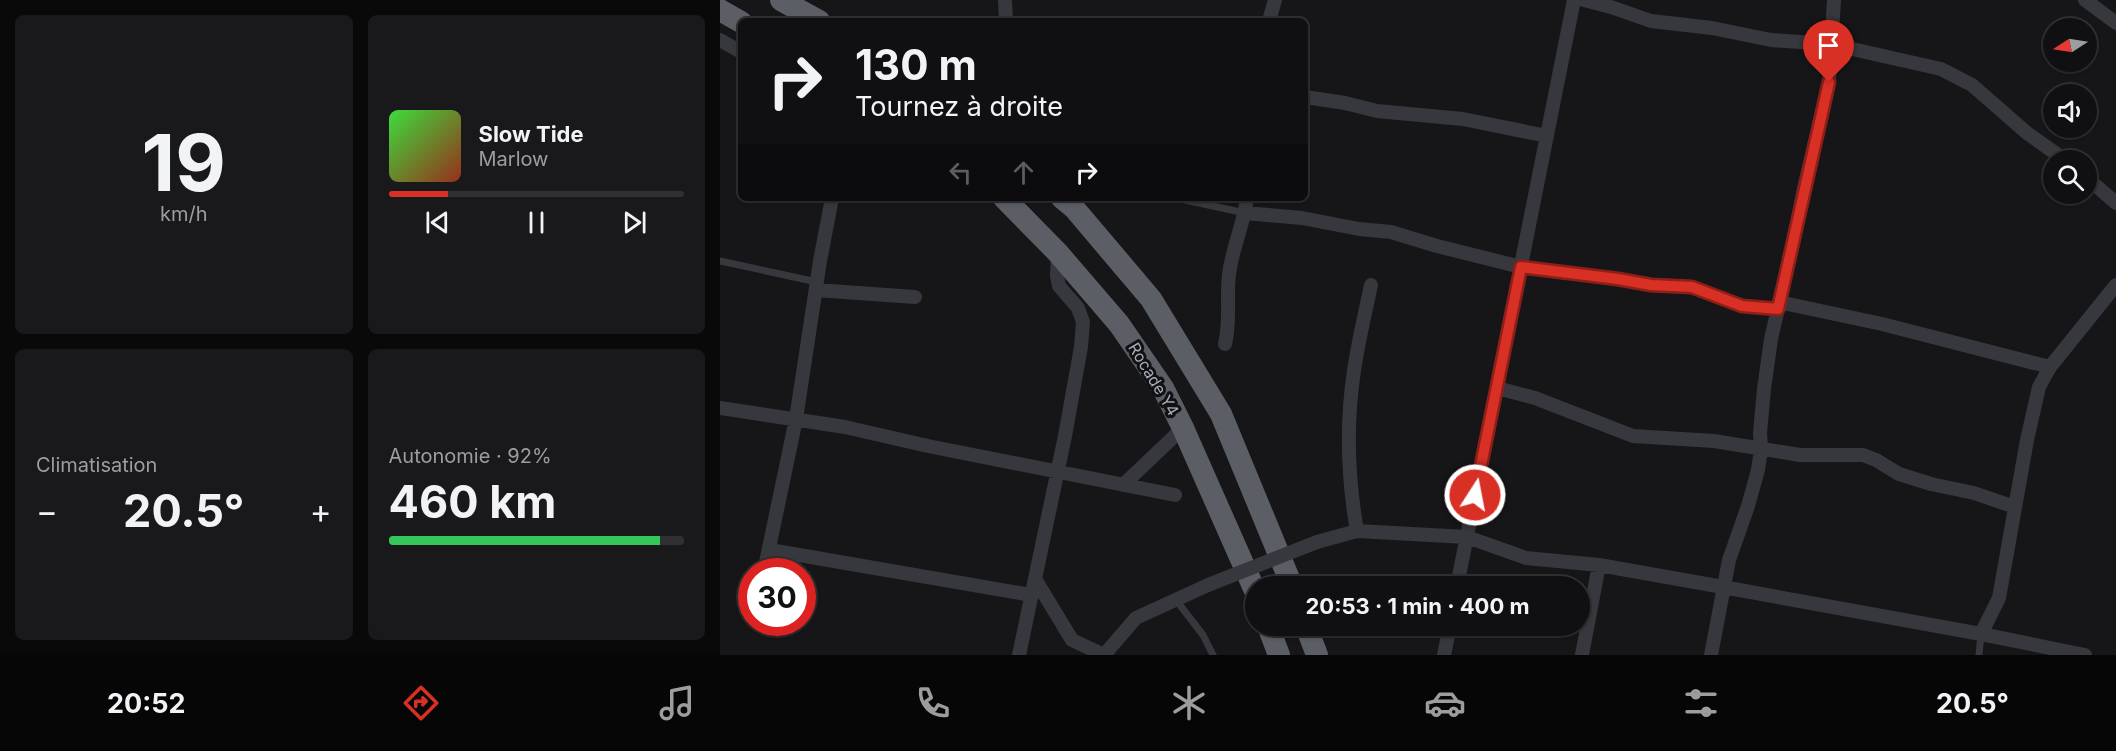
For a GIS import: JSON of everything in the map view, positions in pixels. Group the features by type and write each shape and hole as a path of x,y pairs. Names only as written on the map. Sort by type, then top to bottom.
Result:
{"highway":[{"path":"781,0 814,18"},
{"path":"720,10 738,19"},
{"name":"Rocade Y4","path":"1007,201 1058,253 1119,324 1163,388 1249,576"},
{"path":"1066,201 1151,299 1221,414 1288,576"},
{"path":"1272,636 1279,655"},
{"path":"1310,636 1317,655"}],"street":[{"path":"1005,0 1006,18"},
{"path":"1270,18 1275,0"},
{"path":"1459,576 1574,0"},
{"path":"1584,0 1651,21 1712,28 1771,40 1830,44 1941,69 1972,85 2027,133 2051,150"},
{"path":"1711,655 1729,560 1748,506 1761,449 1760,432 1764,389 1778,305 1829,82 1834,0"},
{"path":"2088,1 2116,23"},
{"path":"720,40 738,50"},
{"path":"1308,97 1377,111 1463,119 1547,136"},
{"path":"2097,187 2116,203"},
{"path":"768,558 796,419 831,201"},
{"path":"1225,344 1229,326 1229,276 1247,201"},
{"path":"1245,213 1302,218 1359,229 1391,232 1521,267 1651,285 1692,287 1742,306 1778,305 1882,324 2050,367"},
{"path":"1019,655 1058,471 1083,322 1078,308 1059,286 1058,253"},
{"path":"1356,531 1351,500 1349,440 1353,371 1371,285"},
{"path":"1981,634 1999,598 2027,440 2039,387 2050,367 2116,285"},
{"path":"816,286 915,297"},
{"path":"1497,388 1535,398 1633,436 1703,440 1819,456 1863,455 1899,474 1931,484 1974,493 2015,507"},
{"path":"720,408 845,427 928,446 1175,495"},
{"path":"720,419 734,411"},
{"path":"1123,484 1183,428"},
{"path":"1035,579 1072,640 1104,655 1136,618 1208,585 1317,542 1356,531 1467,537 1526,558 1599,566 1723,587 2085,655"},
{"path":"770,550 1031,595"},
{"path":"1582,655 1599,566"},
{"path":"1444,655 1448,636"}],"lane":[{"path":"1190,201 1245,213"},
{"path":"720,261 816,286"},
{"path":"1176,600 1203,635 1214,655"},
{"path":"1979,655 1981,634"}],"route":[{"path":"1475,495 1521,267 1651,285 1692,287 1742,306 1778,309 1829,82"}]}
